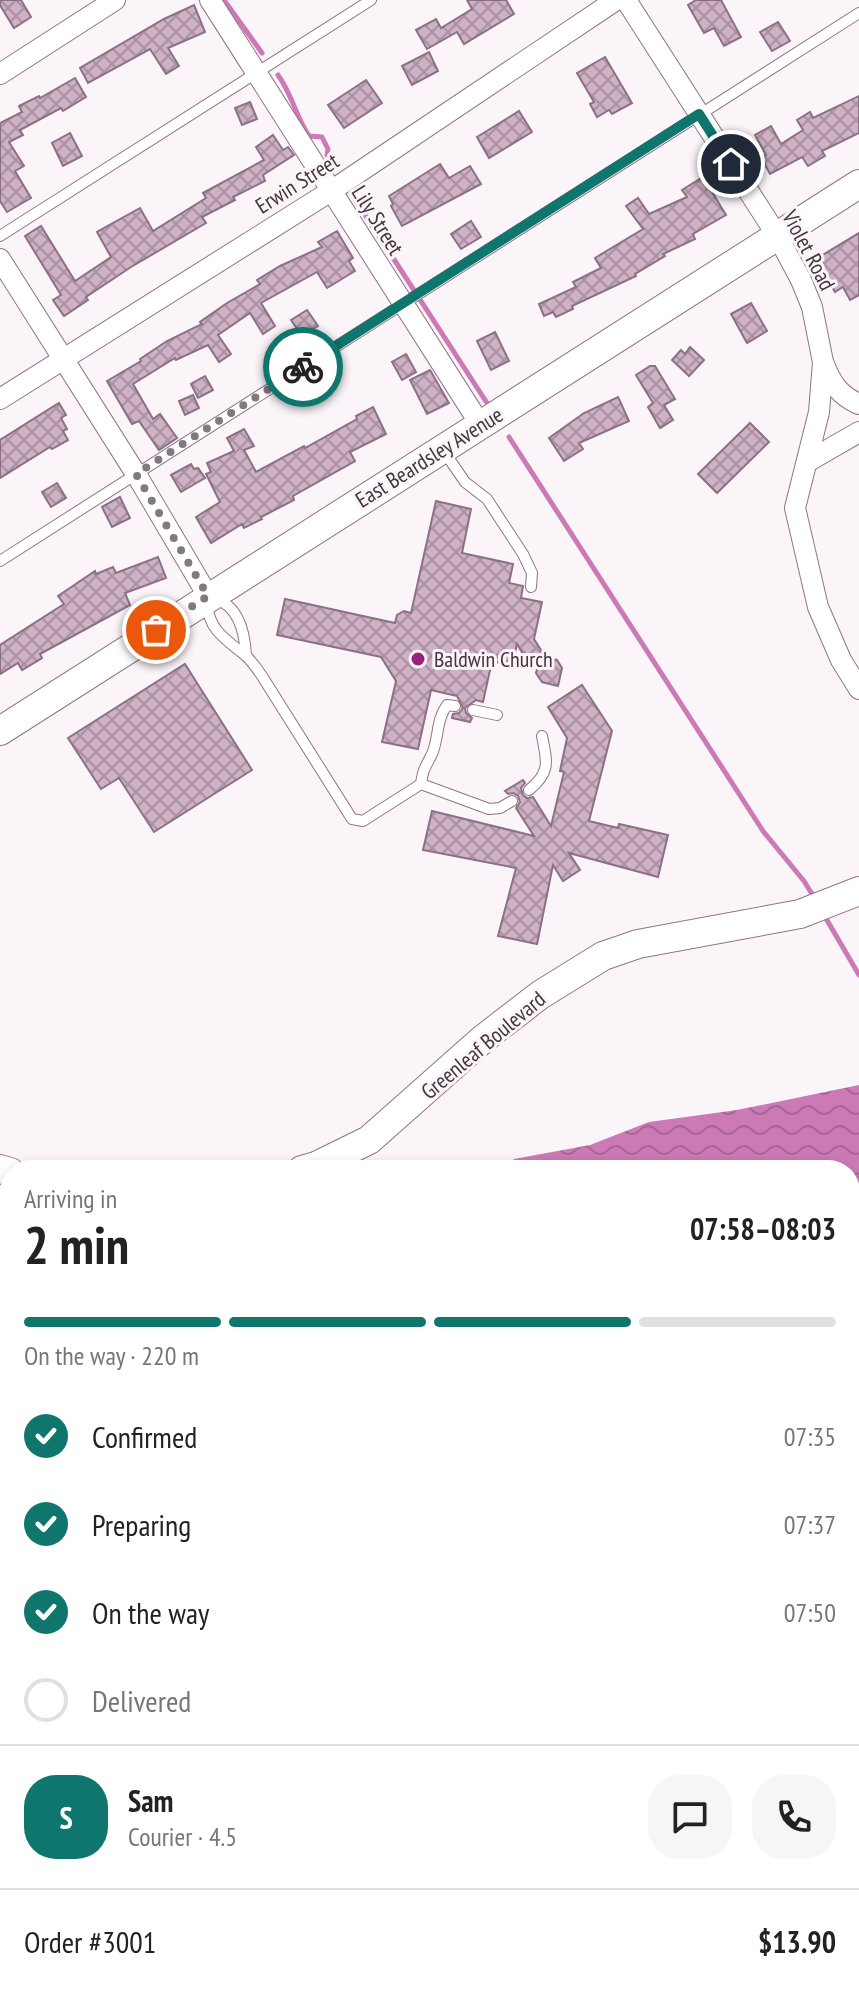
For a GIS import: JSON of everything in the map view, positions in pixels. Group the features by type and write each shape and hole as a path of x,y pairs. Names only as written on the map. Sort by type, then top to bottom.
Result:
{"street":[{"path":"0,74 115,0"},
{"name":"Lily Street","path":"210,0 480,424"},
{"name":"Erwin Street","path":"0,399 331,191 616,0"},
{"name":"Violet Road","path":"626,0 778,237 812,307 823,362 819,412 795,508 818,607 841,660 859,689"},
{"name":"East Beardsley Avenue","path":"0,731 859,184"},
{"path":"0,259 136,474 208,596"},
{"path":"823,362 830,381 846,399 859,404"},
{"path":"807,462 859,432"},
{"name":"Greenleaf Boulevard","path":"328,1160 369,1140 483,1039 540,995 603,956 638,944 800,914 859,891"}],"lane":[{"path":"0,236 371,0"},
{"path":"0,561 859,13"},
{"path":"442,448 465,482 487,499 523,554 532,573 531,587"},
{"path":"246,656 244,630 226,602 208,596 208,614 224,640 246,656 262,676 352,819 363,821 421,784 441,714 447,705 455,706"},
{"path":"473,710 497,715"},
{"path":"529,790 540,781 547,766 542,736"},
{"path":"421,784 489,809 500,808 512,801"}],"water":[{"path":"859,1085 859,1160 513,1160 590,1145 649,1122 737,1110"}],"building":[{"path":"0,0 21,0 31,17 14,28"},
{"path":"467,0 506,0 514,14 464,44 457,32 427,49 416,30 436,19 441,28 472,9"},
{"path":"696,0 721,0 741,37 724,46 714,28 704,33 688,5"},
{"path":"194,5 205,32 168,48 179,66 166,74 150,49 88,83 80,68"},
{"path":"778,22 790,41 772,51 760,32"},
{"path":"429,52 438,71 412,85 402,66"},
{"path":"605,57 632,103 612,114 609,110 597,117 590,104 594,102 577,73"},
{"path":"75,78 86,97 20,130 23,135 9,142 24,166 15,171 31,198 7,212 0,201 0,123 22,112 19,106"},
{"path":"366,80 382,103 344,128 328,105"},
{"path":"859,96 859,133 822,151 825,156 808,166 802,157 770,174 761,157 766,155 755,135 771,126 781,144 803,130 797,120 810,112 813,118"},
{"path":"250,102 257,119 242,125 235,108"},
{"path":"519,111 532,132 489,158 477,137"},
{"path":"70,133 82,156 63,166 52,143"},
{"path":"273,135 283,150 288,147 294,155 263,175 265,181 202,217 206,223 131,267 64,316 53,300 61,295 25,236 41,226 75,281 111,257 97,232 140,208 153,231 206,198 203,193 264,160 256,147"},
{"path":"440,164 449,178 470,166 481,184 402,226 389,196"},
{"path":"703,177 726,215 693,234 695,239 663,254 665,256 636,276 572,306 573,309 556,317 553,312 544,316 539,304 576,287 573,282 601,268 595,258 643,229 626,206 638,198 649,214 687,197 682,190"},
{"path":"471,221 481,237 461,249 451,234"},
{"path":"337,231 353,258 349,261 355,271 327,288 317,272 261,303 275,326 263,334 250,313 218,335 231,354 219,362 208,345 175,358 133,384 153,419 160,414 177,438 159,450 139,421 132,424 107,381 167,341 202,324 200,322 227,303 260,284 257,280 322,247 318,242"},
{"path":"859,233 859,295 850,300 843,287 835,292 816,259"},
{"path":"751,303 767,331 747,343 731,314"},
{"path":"307,310 318,326 302,336 291,320"},
{"path":"495,332 509,361 491,370 477,341"},
{"path":"690,347 704,360 689,376 672,360 681,350 685,354"},
{"path":"406,354 416,372 402,380 392,362"},
{"path":"655,366 675,399 664,405 673,420 660,428 648,407 653,403 636,375"},
{"path":"430,370 449,403 427,414 410,380"},
{"path":"205,376 213,390 198,398 191,384"},
{"path":"193,395 199,408 185,415 179,401"},
{"path":"618,397 629,421 579,443 583,449 564,461 549,438 584,413"},
{"path":"59,403 66,415 61,418 68,440 52,449 50,447 0,478 0,440"},
{"path":"373,407 386,434 350,452 355,461 293,496 294,500 262,519 244,528 242,524 211,543 196,517 220,502 206,474 211,472 207,463 234,451 227,438 244,429 254,446 244,450 256,472 305,448"},
{"path":"750,423 769,442 717,493 698,474"},
{"path":"191,464 205,478 181,492 171,475"},
{"path":"57,483 66,498 51,507 42,492"},
{"path":"120,497 130,518 112,527 102,507"},
{"path":"436,501 471,509 462,553 513,564 509,583 523,586 521,598 542,602 534,639 546,658 557,660 562,668 558,686 542,682 536,673 540,657 523,654 517,644 512,666 492,661 483,702 476,700 465,708 472,718 470,722 452,718 463,708 457,696 431,690 418,749 382,742 396,681 381,657 277,635 285,599 395,623 397,615 404,611 411,613"},
{"path":"158,557 166,578 125,593 130,605 40,654 42,658 22,670 18,663 0,674 0,645 64,604 58,596 95,571 96,574 113,567 116,573"},
{"path":"185,664 252,770 154,832 119,778 101,789 68,738"},
{"path":"582,685 612,731 589,821 668,835 658,877 569,853 580,870 563,881 553,865 537,944 498,936 516,868 423,850 432,811 534,836 516,808 520,802 518,796 505,791 523,780 523,795 533,797 551,826 564,772 560,771 567,738 548,707"}],"waterway":[{"path":"224,0 262,53"},
{"path":"278,75 309,136 322,137 328,149 327,155"},
{"path":"351,193 487,403"},
{"path":"509,437 763,831 815,899"},
{"path":"824,915 859,975"}],"way so far":[{"path":"156,630 208,596 136,474 303,367"}],"place":[{"name":"Baldwin Church","path":"418,659"}],"route":[{"path":"303,367 699,114 731,164"}]}
